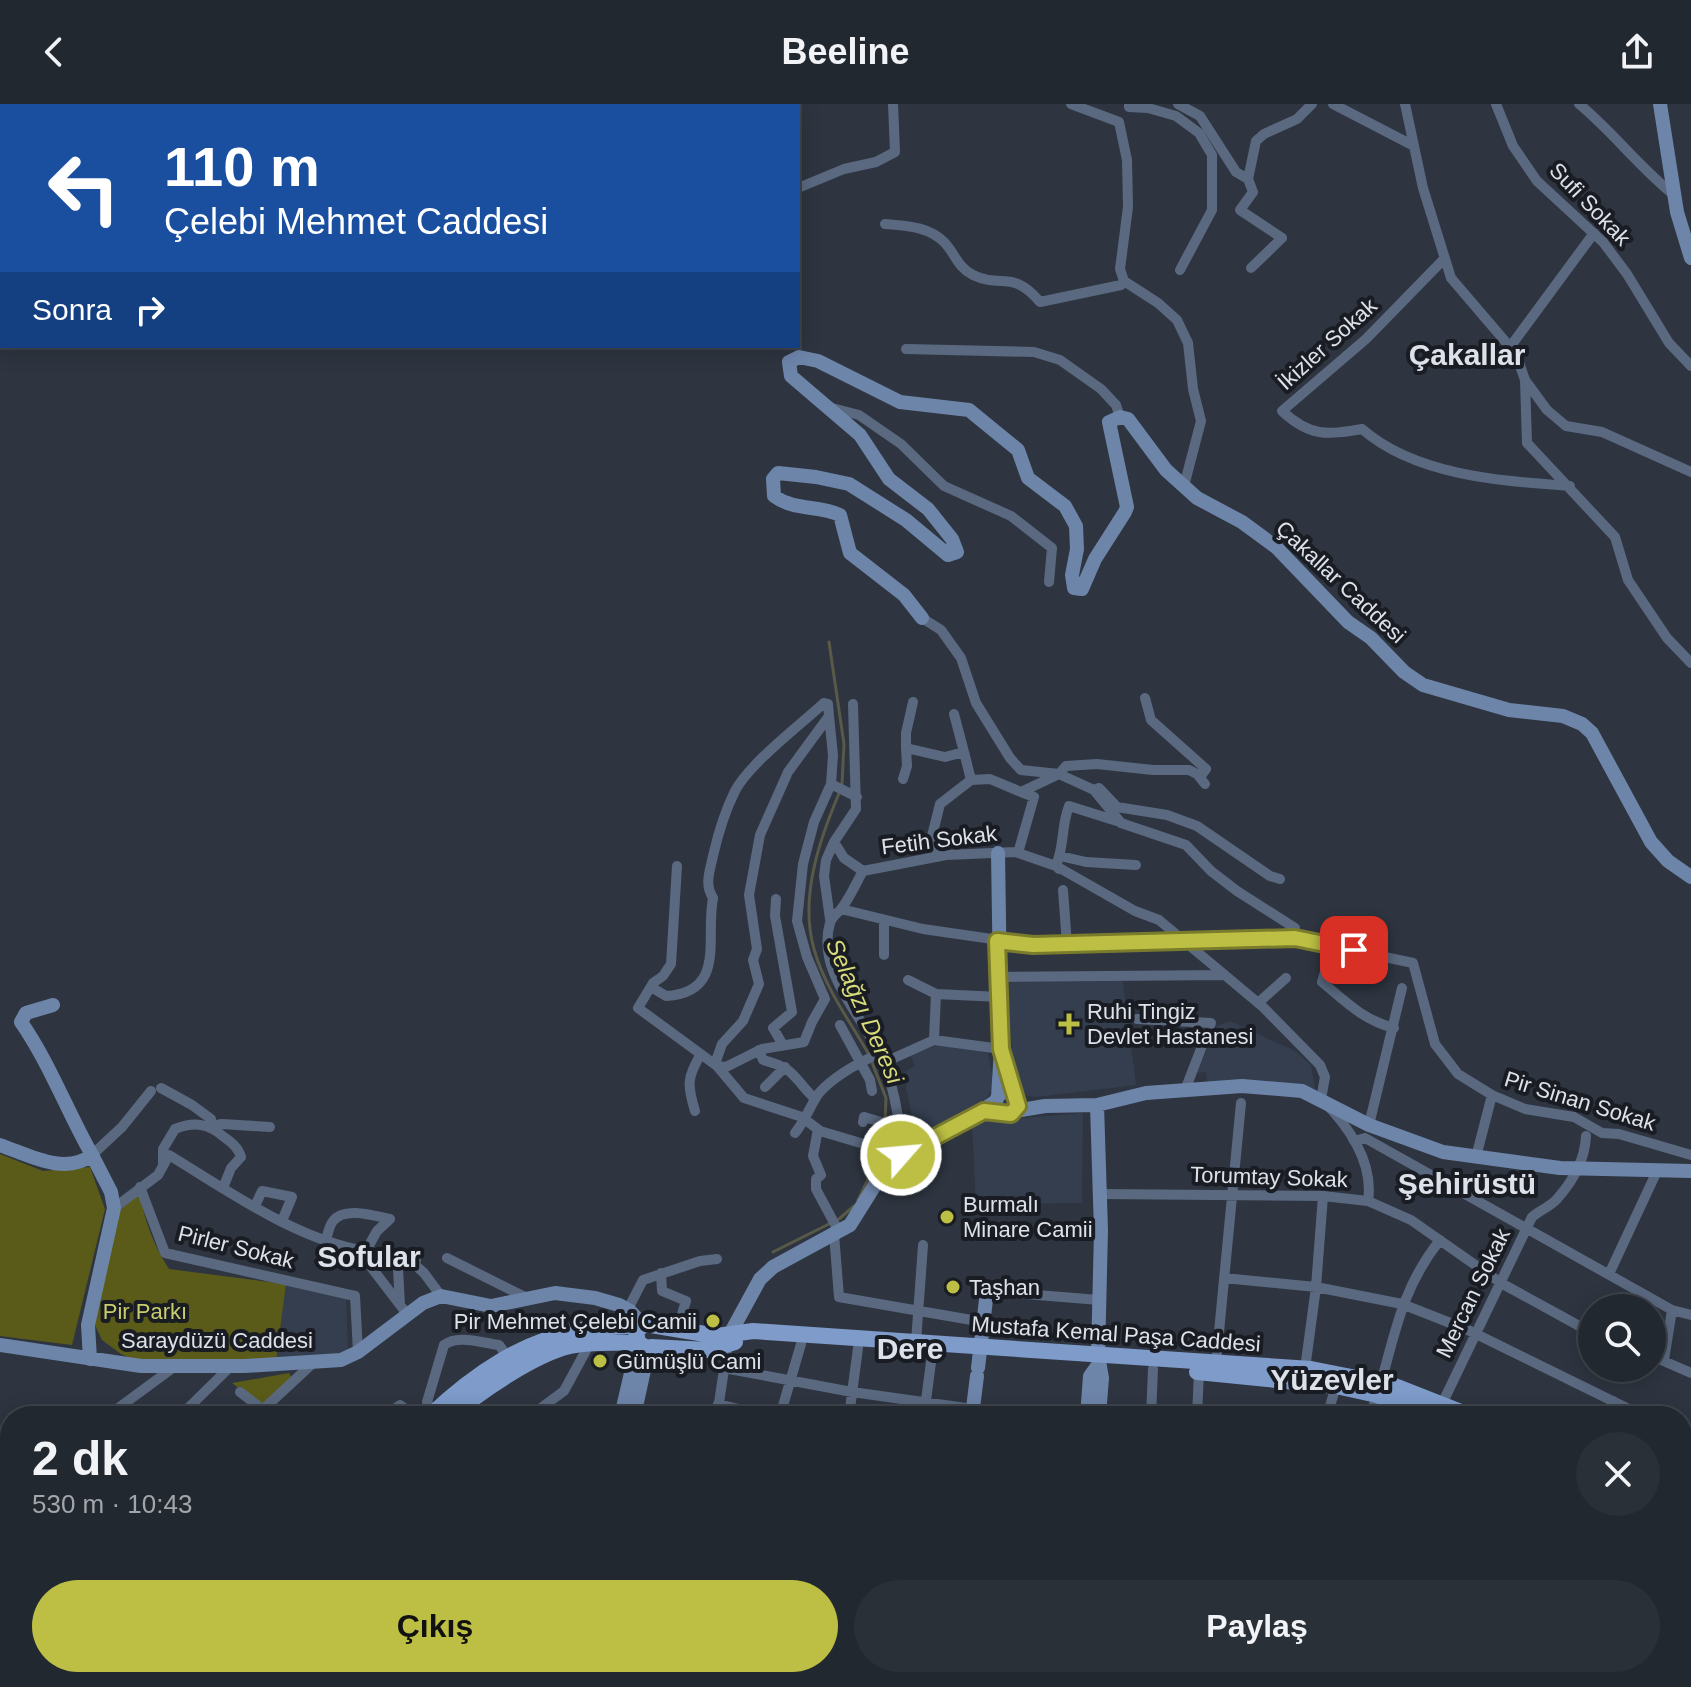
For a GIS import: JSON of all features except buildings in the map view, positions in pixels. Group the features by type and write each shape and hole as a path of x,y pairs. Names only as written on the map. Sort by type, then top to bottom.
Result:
{"main road":[{"path":"646,1326 658,1339 646,1346"},
{"name":"Mustafa Kemal Paşa Caddesi","path":"440,1406 471,1379 507,1356 553,1338 586,1329 679,1326 729,1338 979,1362 1098,1360 1305,1369 1379,1389 1425,1406"},
{"name":"Mustafa Kemal Paşa Caddesi","path":"463,1406 541,1356 569,1346 590,1343 708,1350 729,1338 753,1331 916,1342 979,1362"},
{"name":"Mustafa Kemal Paşa Caddesi","path":"1098,1360 1153,1369 1379,1389"}],"street":[{"path":"800,187 844,169 876,162 895,152 893,104"},
{"path":"1071,104 1119,122"},
{"path":"1129,105 1150,104"},
{"path":"1178,104 1200,116 1236,172 1248,179"},
{"path":"1251,268 1282,238 1240,210 1253,192 1248,179 1256,141 1297,119 1312,104"},
{"path":"1333,104 1414,146"},
{"path":"1405,104 1451,278 1516,354 1525,380 1547,410 1566,426 1602,432 1691,472"},
{"name":"Sufi Sokak","path":"1496,104 1513,146 1537,181 1594,233 1627,274 1669,343 1691,366"},
{"path":"1579,104 1598,119 1649,175 1674,195"},
{"path":"1660,104 1674,195 1691,258"},
{"path":"1129,105 1119,122 1127,160 1128,191 1120,269 1124,281 1158,303 1177,320 1188,343 1193,389 1201,421 1184,486"},
{"path":"1129,105 1176,116 1199,133 1212,155 1212,210 1180,270"},
{"path":"885,224 927,230 945,243 961,268 974,276 991,281 1003,279 1028,288 1040,302 1121,285 1124,281"},
{"path":"1510,347 1594,233"},
{"name":"İkizler Sokak","path":"1445,258 1366,339 1282,411 1295,423 1312,431 1330,434 1362,429 1396,452 1471,476 1570,486"},
{"path":"906,349 1034,352 1060,360 1101,389 1116,405 1120,417 1109,422 1127,507 1095,559 1082,589 1074,588 1072,583 1077,549 1076,526 1065,506 1028,478 1018,450 969,410 900,402 818,361 799,357 789,362 791,376 860,435 889,479 928,509 952,539 957,552 948,555 906,520 849,484 778,473 773,479 774,496 784,504 829,510 840,515 850,553 904,595 922,618 941,630 961,658 976,703 1010,758 1021,770 1059,774 1094,790 1121,823"},
{"path":"1525,380 1527,443 1615,537 1628,580 1667,638 1691,663"},
{"path":"826,406 859,415 901,444 944,486 1011,516 1052,548 1049,582"},
{"name":"Çakallar Caddesi","path":"1120,417 1128,419 1166,470 1197,498 1242,522 1276,547 1348,622 1371,638 1404,672 1423,685 1509,710 1563,716 1582,724 1592,733 1651,842 1668,861 1691,877"},
{"path":"1021,792 1059,774 1066,766 1097,764 1189,770 1202,780 1206,769 1151,720 1145,698"},
{"path":"903,779 907,766 906,733 913,702"},
{"path":"651,987 666,996 686,992 700,982 713,951 709,936 713,898 708,889 709,878 719,830 736,789 824,703 828,704 833,755 831,784 814,822 803,864 797,921 807,957 827,998"},
{"path":"853,704 856,809 826,860 824,876 830,919 826,944 842,992 880,1057 894,1092 890,1125 901,1155"},
{"path":"954,714 971,780"},
{"path":"717,1066 722,1044 743,1021 759,984 753,960 757,949 749,895 760,835 788,772 829,716"},
{"path":"906,748 945,757 964,752"},
{"path":"946,855 929,848 940,804 971,780 990,779 1034,797 1018,853"},
{"path":"831,784 857,797"},
{"path":"1094,790 1099,788 1106,792 1117,807 1167,815 1197,826 1270,876 1280,879"},
{"path":"841,909 923,929 1033,945 1295,938 1295,928 1237,891 1211,871 1186,845 1069,806 1064,820 1065,836 1059,865 1086,862 1136,865"},
{"path":"834,842 844,858 863,871"},
{"path":"998,853 997,941 1003,1103"},
{"name":"Fetih Sokak","path":"830,919 841,909 863,871 946,855 998,853 1018,853 1059,865 1135,911 1159,920 1258,1003 1320,1065 1325,1077 1321,1099"},
{"path":"677,866 671,964 638,1008 717,1066 740,1095 802,1117 803,1121 818,1129 901,1155"},
{"path":"1063,890 1067,945"},
{"path":"776,899 775,916 792,1012 773,1028 783,1045"},
{"path":"884,920 884,955"},
{"name":"Pir Sinan Sokak","path":"1295,938 1413,963 1435,1044 1458,1074 1492,1095 1525,1109 1574,1117 1602,1133 1619,1134 1691,1155"},
{"path":"1325,972 1322,982 1358,1013 1374,1023 1394,1028"},
{"path":"999,977 1225,975"},
{"path":"1258,1003 1286,978"},
{"path":"908,980 936,994 1000,997"},
{"path":"1369,1125 1402,988"},
{"path":"717,1066 726,1067 759,1050 804,1042 827,998 842,992"},
{"path":"934,1040 936,994"},
{"path":"53,1005 26,1013 21,1022 59,1085 78,1130 111,1192 114,1208 88,1325 90,1359"},
{"path":"1137,1019 1211,1023 1185,1090"},
{"path":"840,1025 863,1063 872,1091"},
{"path":"795,1133 815,1099 830,1082 863,1063 934,1040 1001,1049"},
{"path":"759,1050 763,1060 794,1073 815,1099"},
{"path":"695,1111 689,1091 690,1073 701,1054"},
{"path":"765,1087 785,1067"},
{"path":"719,1406 729,1338 760,1279 773,1267 835,1228 850,1225 880,1177 901,1155 1003,1103 1097,1105 1146,1093 1242,1086 1302,1091 1369,1125 1443,1152 1578,1169 1691,1171"},
{"path":"0,1145 56,1164 81,1164 122,1127 156,1089 204,1112 211,1119 211,1126"},
{"path":"1476,1157 1492,1095"},
{"path":"1321,1099 1332,1110 1364,1159 1370,1186 1368,1201"},
{"path":"1216,1363 1241,1103"},
{"path":"1097,1105 1100,1194 1098,1360 1102,1378 1100,1406"},
{"path":"863,1122 864,1117 890,1125"},
{"path":"163,1167 163,1149 175,1129 196,1124 270,1127"},
{"path":"211,1126 239,1149 241,1157 231,1168 223,1188"},
{"path":"818,1129 813,1156 821,1175 816,1179 816,1189 835,1228 839,1297 983,1322"},
{"path":"1578,1169 1586,1136"},
{"path":"1354,1141 1365,1138 1672,1310 1691,1315"},
{"path":"114,1208 158,1175 169,1155 282,1221 362,1250 416,1260 414,1264 441,1296 491,1306 555,1293 595,1298 628,1309 646,1326"},
{"name":"Mercan Sokak","path":"1438,1406 1532,1217 1555,1201 1578,1169"},
{"path":"1609,1274 1658,1169"},
{"name":"Pirler Sokak","path":"140,1187 165,1253 355,1296 358,1352"},
{"path":"255,1206 262,1191 292,1197 282,1221"},
{"name":"Torumtay Sokak","path":"1100,1194 1323,1196 1368,1201 1411,1220 1499,1281 1578,1325"},
{"path":"1305,1369 1316,1287 1323,1196"},
{"path":"326,1239 332,1222 343,1215 357,1213 390,1219 362,1250"},
{"path":"1373,1406 1402,1304 1421,1264 1440,1240"},
{"path":"916,1342 923,1245"},
{"path":"362,1250 403,1309"},
{"path":"402,1256 398,1268 403,1309"},
{"path":"447,1258 528,1298"},
{"path":"628,1309 643,1280 700,1261 717,1259"},
{"path":"661,1273 662,1291 686,1301 679,1326"},
{"path":"1224,1278 1316,1287 1402,1304 1475,1333 1623,1406"},
{"path":"974,1406 987,1291 1099,1300"},
{"name":"Saraydüzü Caddesi","path":"0,1345 141,1366 231,1366 341,1360 358,1352 403,1309 441,1296"},
{"path":"1666,1348 1672,1310"},
{"path":"428,1406 444,1345 451,1340 499,1345 507,1356"},
{"path":"544,1406 564,1391 590,1343"},
{"path":"782,1406 801,1344"},
{"path":"625,1406 646,1346"},
{"path":"636,1406 646,1346"},
{"path":"850,1406 858,1348"},
{"path":"1088,1406 1090,1376 1098,1360"},
{"path":"1666,1361 1691,1373"},
{"path":"925,1406 931,1362"},
{"path":"266,1406 313,1363"},
{"path":"121,1406 175,1366"},
{"path":"190,1406 231,1366"},
{"path":"724,1368 945,1406"},
{"path":"1151,1406 1153,1369"},
{"path":"1197,1406 1199,1372"},
{"path":"1330,1406 1336,1386"},
{"path":"240,1392 253,1406"},
{"path":"1611,1406 1613,1401"}],"shaded area":[{"name":"Ruhi Tingiz Devlet Hastanesi","path":"1007,981 1123,981 1136,1085 1036,1097 1024,1095 1014,1086"},
{"path":"1230,1021 1295,1051 1311,1065 1315,1089 1207,1081 1206,1072 1197,1073 1217,1026"},
{"path":"940,1044 988,1053 994,1086 981,1107 926,1133 918,1119 913,1121 903,1073 915,1066 910,1055"},
{"path":"1083,1113 1082,1203 976,1204 972,1122"},
{"path":"286,1284 346,1296 348,1352 276,1361"}],"green space":[{"path":"0,1154 43,1171 90,1167 105,1209 72,1345 0,1336"},
{"name":"Pir Parkı","path":"140,1195 151,1234 169,1269 286,1284 276,1361 132,1359 102,1340 94,1323 119,1211 127,1200"},
{"path":"289,1373 292,1378 262,1406 232,1383"}],"waterway":[{"name":"Selağzı Deresi","path":"829,642 844,744 842,784"},
{"name":"Selağzı Deresi","path":"840,791 814,868 810,889 810,929 824,976 868,1053"},
{"name":"Selağzı Deresi","path":"871,1060 886,1098 884,1146"},
{"name":"Selağzı Deresi","path":"858,1200 881,1153"},
{"name":"Selağzı Deresi","path":"773,1252 839,1219 854,1206"}],"place":[{"name":"Ruhi Tingiz Devlet Hastanesi","path":"1069,1024"},
{"name":"Burmalı Minare Camii","path":"947,1217"},
{"name":"Taşhan","path":"953,1287"},
{"name":"Pir Mehmet Çelebi Camii","path":"713,1321"},
{"name":"Gümüşlü Cami","path":"600,1361"}],"district":[{"name":"Çakallar","path":"1467,354"},
{"name":"Şehirüstü","path":"1467,1183"},
{"name":"Sofular","path":"369,1256"},
{"name":"Dere","path":"910,1348"},
{"name":"Yüzevler","path":"1332,1379"}],"route":[{"path":"901,1155 984,1111 1011,1114 1018,1106 1001,1049 997,941 1033,945 1295,938 1354,950"}]}
